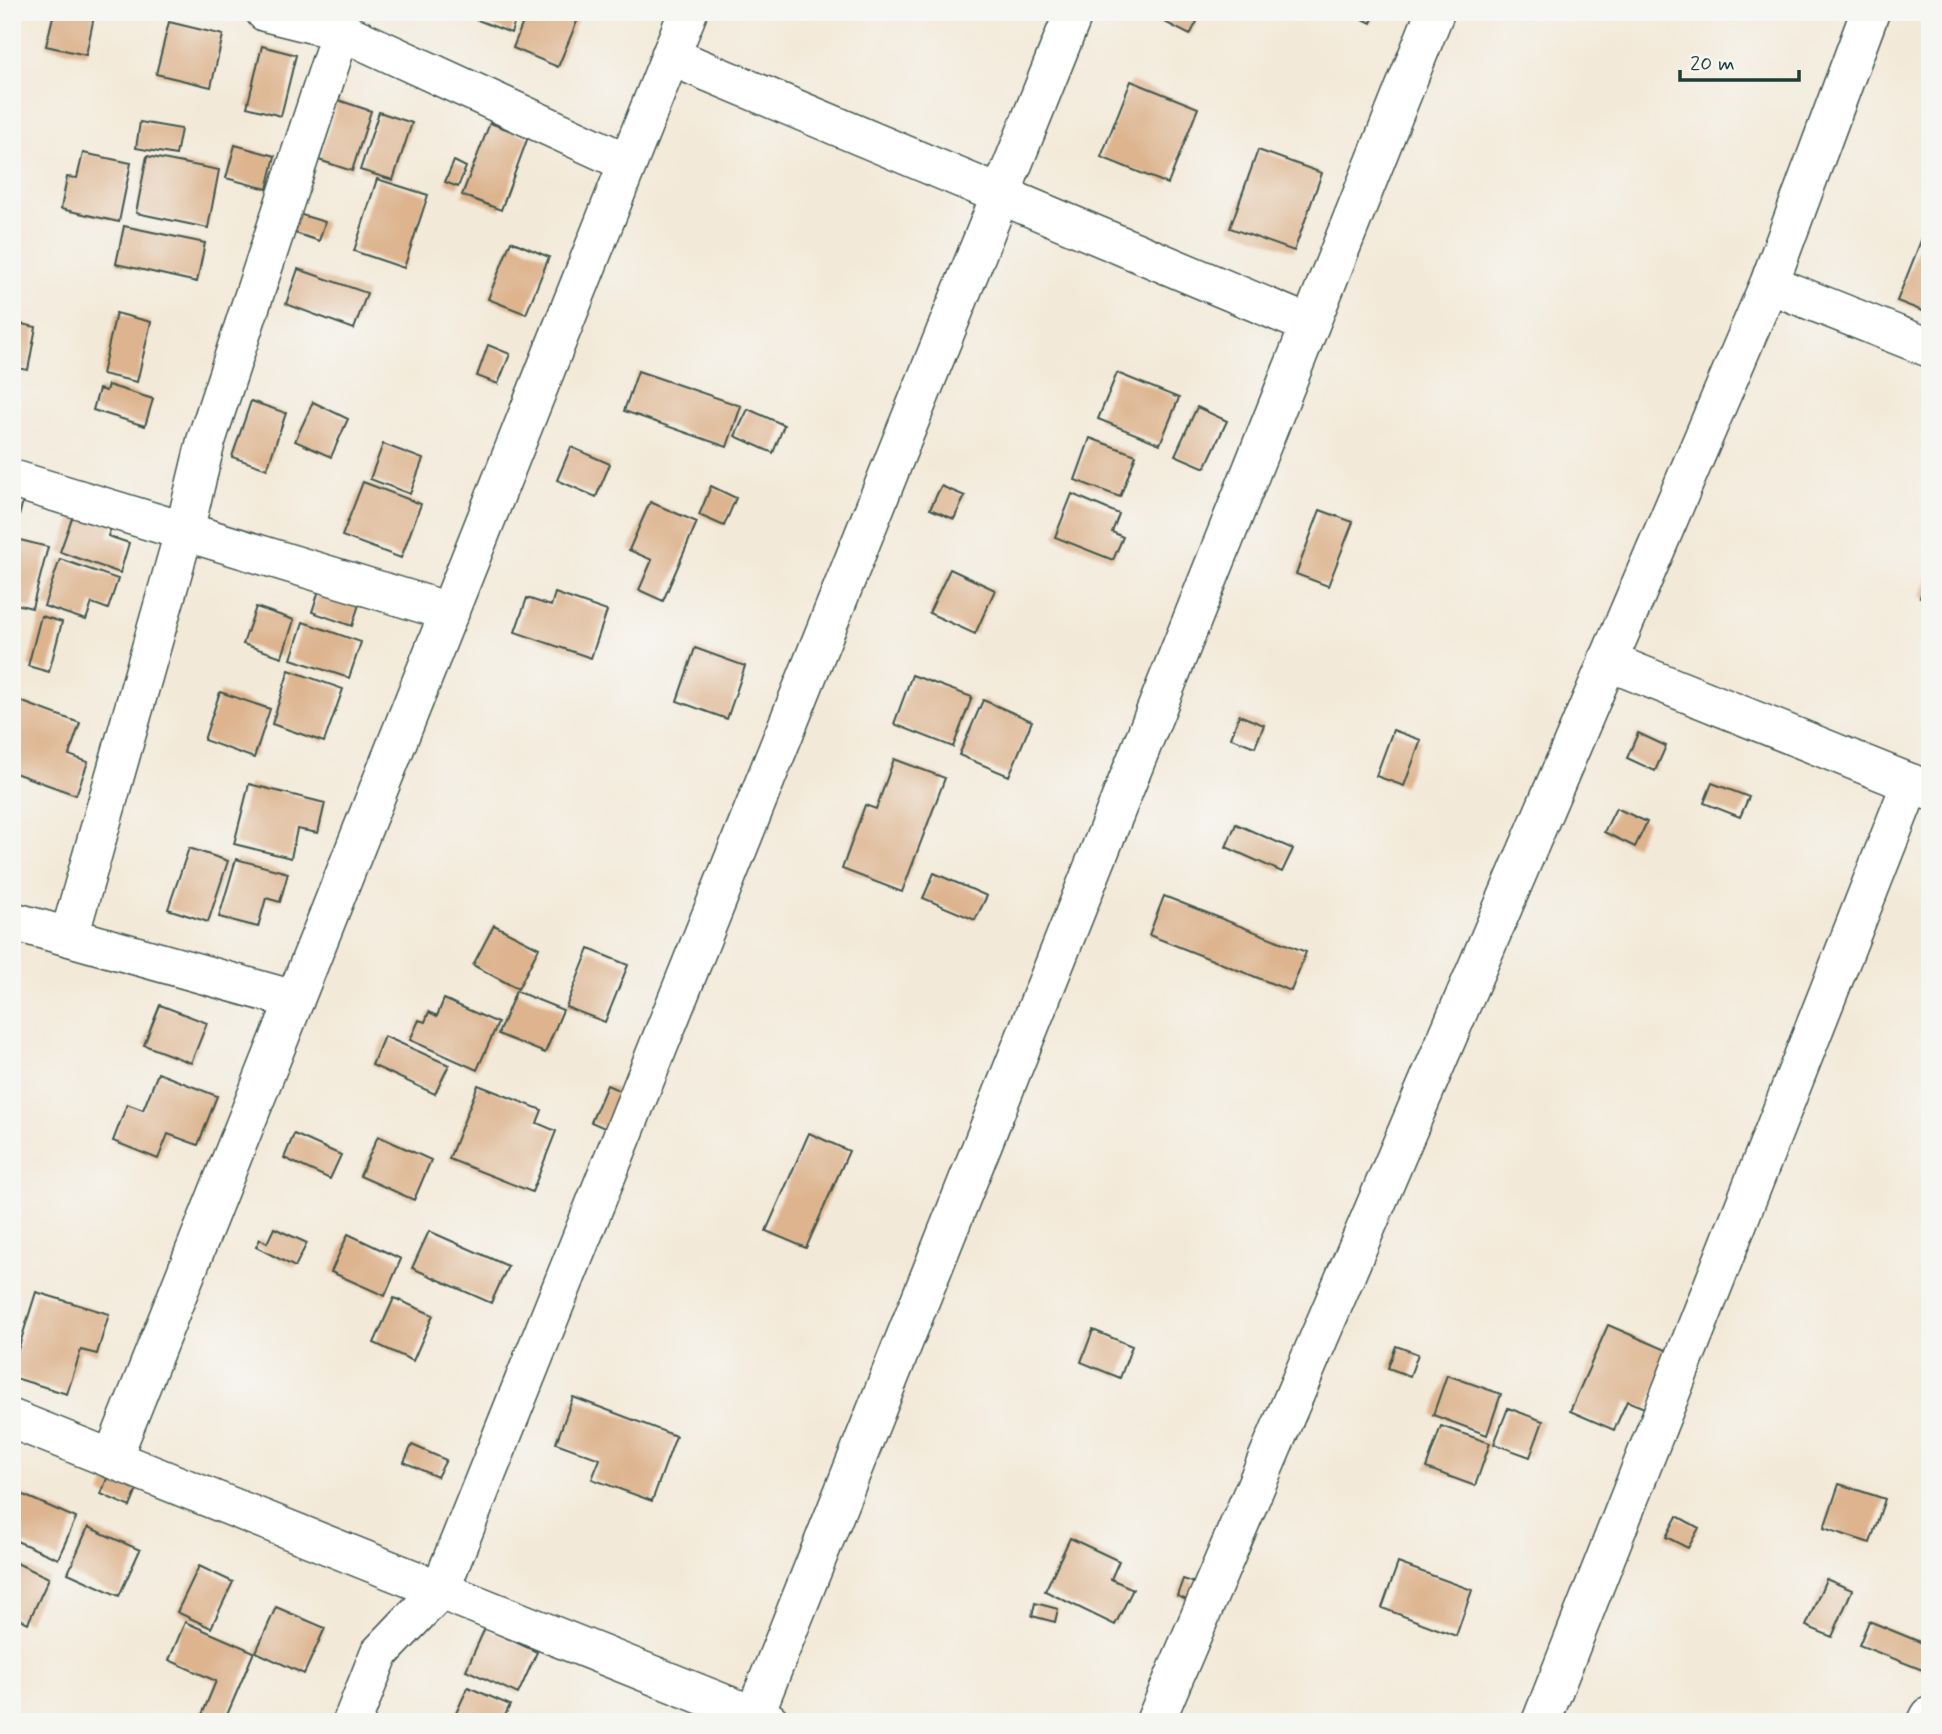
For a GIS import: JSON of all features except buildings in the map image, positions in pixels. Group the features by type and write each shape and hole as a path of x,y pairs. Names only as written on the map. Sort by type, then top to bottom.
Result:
{"street":[{"path":"265,12 341,31 628,163"},
{"path":"112,1459 688,12"},
{"path":"352,1722 379,1654 440,1590 1074,12"},
{"path":"12,1419 762,1719 1435,12"},
{"path":"1155,1722 1769,284 1818,145 1870,12"},
{"path":"69,937 184,531 206,441 341,31"},
{"path":"670,57 1310,325"},
{"path":"1769,284 1930,348"},
{"path":"12,479 450,612"},
{"path":"1541,1722 1920,787 1607,661"},
{"path":"12,921 295,1000"},
{"path":"1927,1722 1930,1716"}]}
